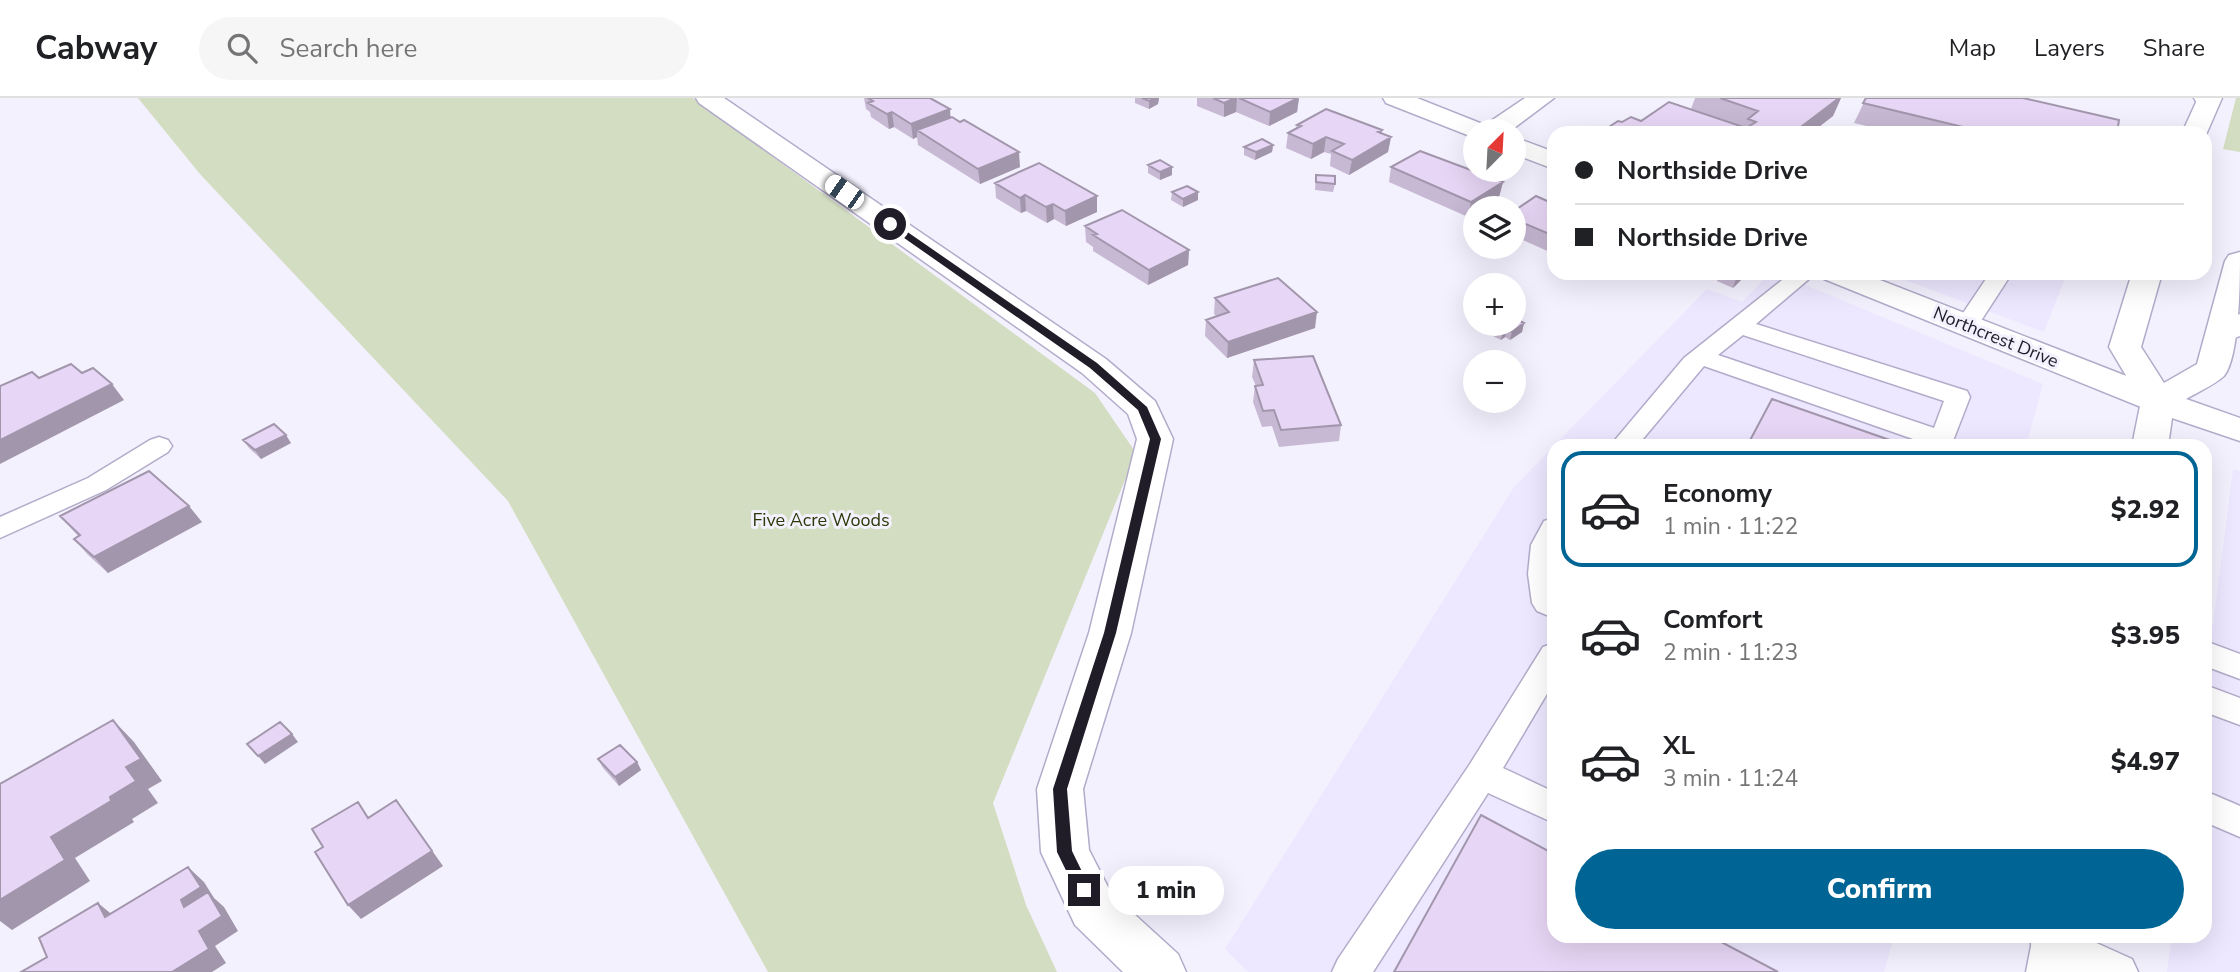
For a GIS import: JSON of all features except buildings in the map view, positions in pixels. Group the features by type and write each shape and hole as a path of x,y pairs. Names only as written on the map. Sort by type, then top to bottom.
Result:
{"street":[{"path":"708,98 1094,366 1143,409 1155,439 1110,633 1060,789 1065,852 1093,909 1160,972"},
{"path":"1395,98 1463,125"},
{"path":"1511,119 1542,98"},
{"path":"2198,126 2208,99"},
{"path":"1526,150 1547,158"},
{"path":"2158,401 2212,369 2231,329 2240,261"},
{"name":"Northcrest Drive","path":"1853,280 2158,401 2240,430"},
{"path":"2145,280 2125,347 2158,401 2151,439"}],"lane":[{"path":"1629,439 1700,358 1796,280"},
{"path":"1967,325 1993,280"},
{"path":"1739,326 1958,397 1942,439"},
{"path":"1700,358 1939,439"},
{"path":"0,528 97,484 159,446"},
{"path":"1547,544 1541,566 1547,603"},
{"path":"2212,656 2240,667"},
{"path":"1351,972 1482,774 1547,667"},
{"path":"2212,701 2240,712"},
{"path":"1482,774 1547,805"},
{"path":"2212,809 2240,822"},
{"path":"2052,947 2119,972"}],"shaded area":[{"path":"1763,280 1794,280 2043,384 2028,439 1561,439 1707,289 1742,302"},
{"path":"1905,280 2064,280 2044,332"},
{"path":"1547,453 1547,943 1892,943 1884,972 1248,972 1225,949 1514,487"},
{"path":"2233,470 2240,471 2240,972 2167,972 2171,943 2212,943 2212,631"}],"green space":[{"name":"Five Acre Woods","path":"138,98 693,98 1095,393 1136,453 993,803 1026,905 1057,972 768,972 508,501 200,174"},
{"path":"2236,98 2240,98 2240,152 2223,149"}],"route":[{"path":"890,224 1094,366 1143,409 1155,439 1110,633 1060,789 1065,852 1084,890"}]}
